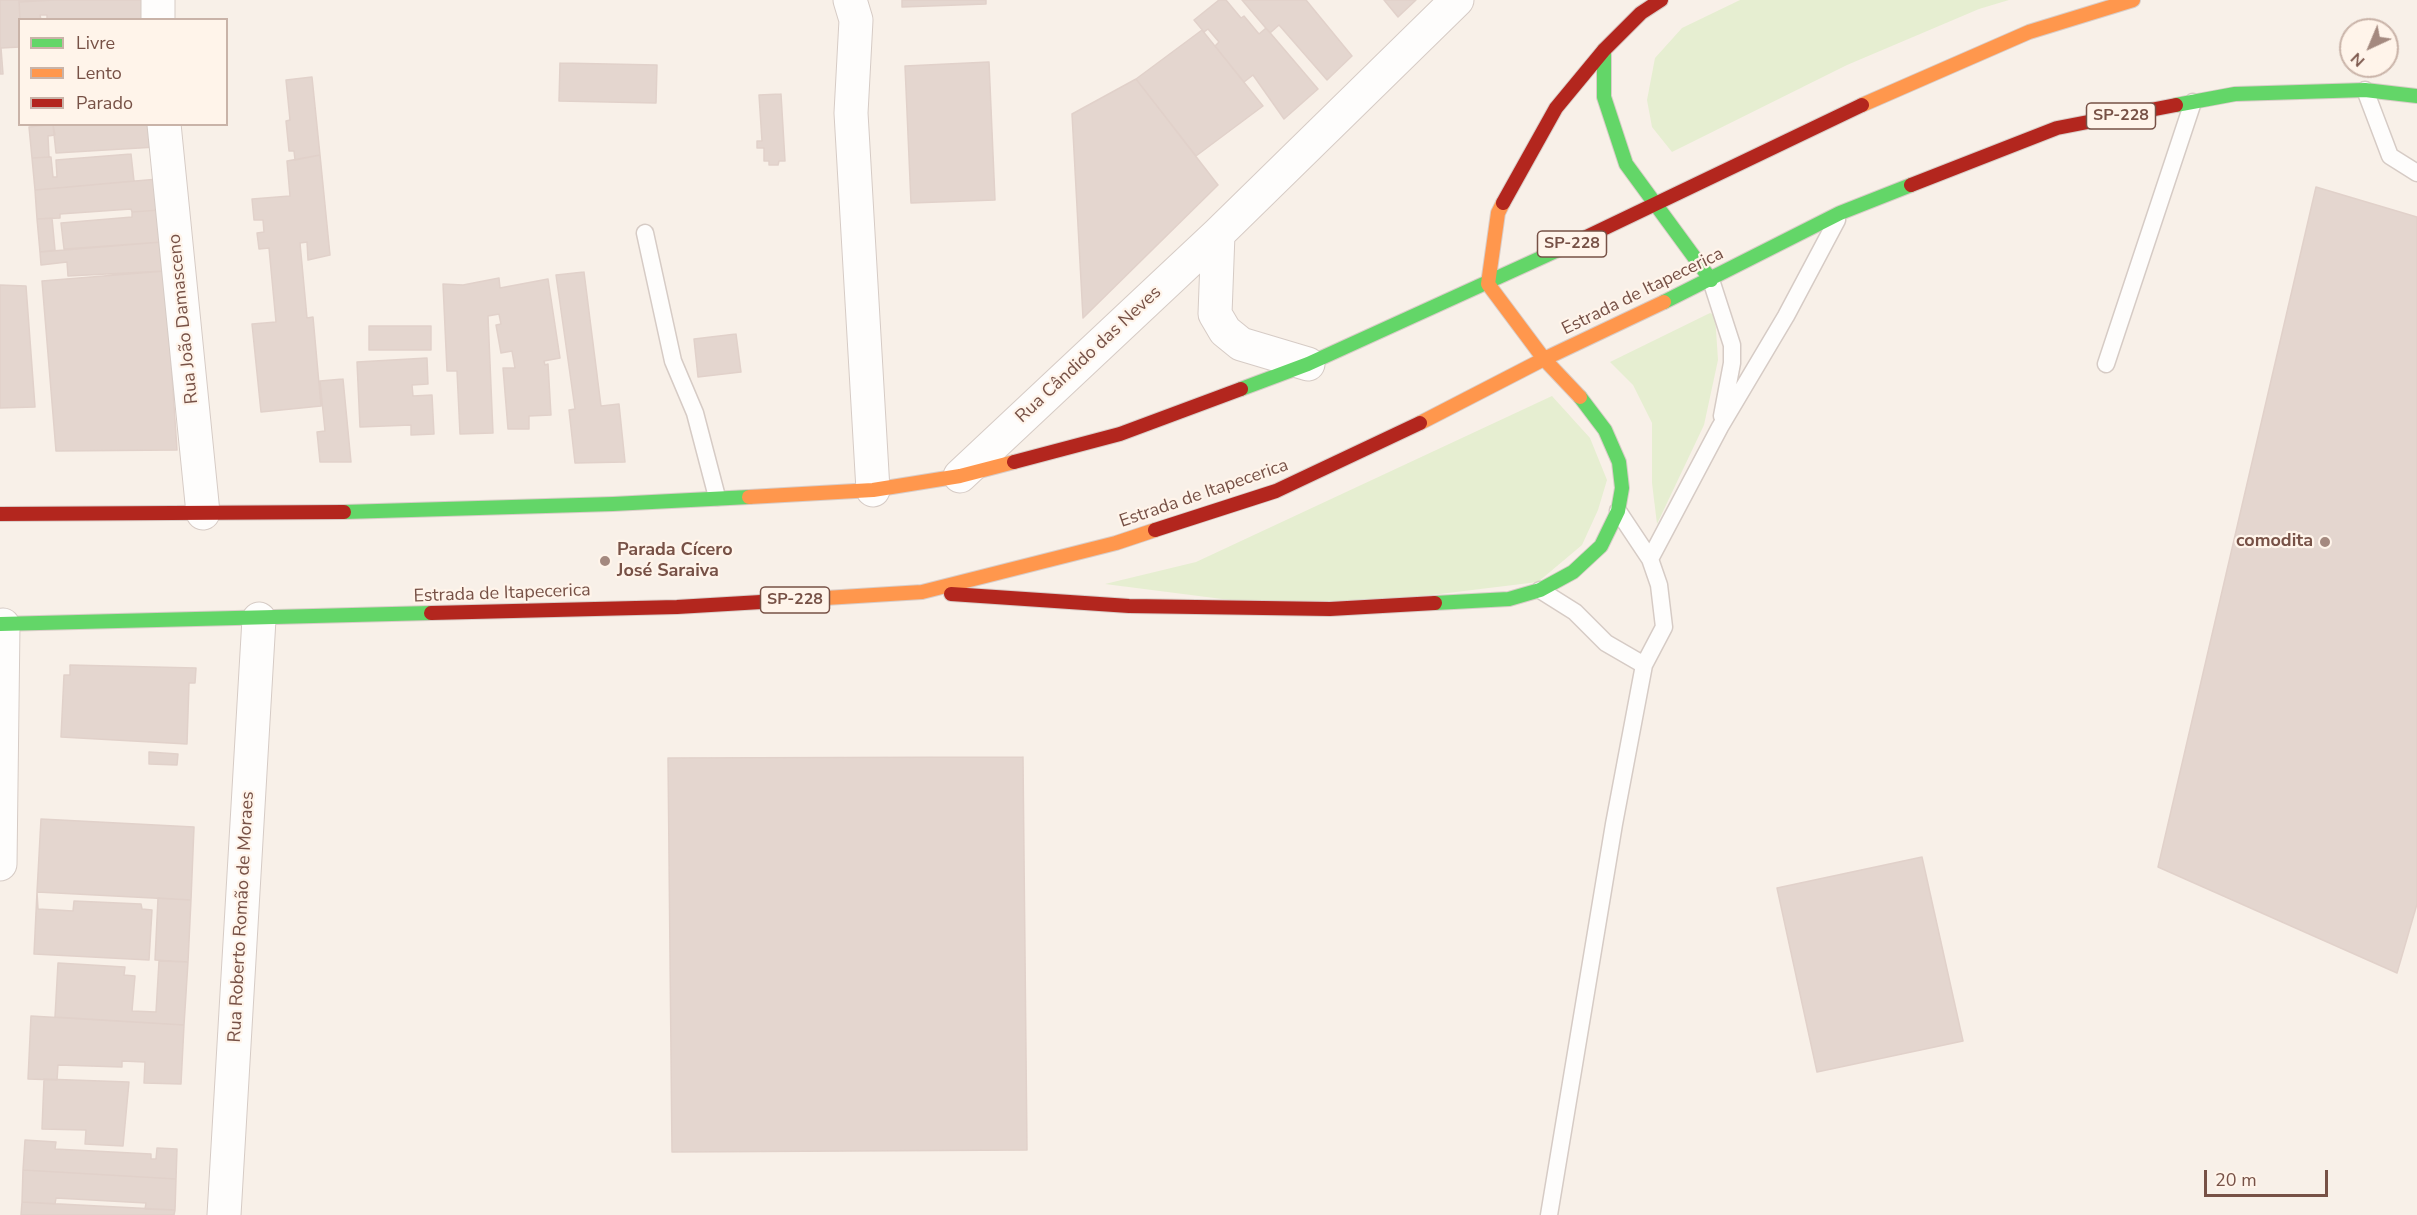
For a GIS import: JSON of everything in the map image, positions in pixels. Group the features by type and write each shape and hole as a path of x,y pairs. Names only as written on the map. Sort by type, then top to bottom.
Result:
{"main road":[{"path":"922,592 1129,606 1330,609 1509,599 1540,590 1573,572 1601,546 1618,511 1622,488 1619,462 1605,430 1575,391 1544,359 1488,284 1498,213 1522,165 1556,108 1604,50 1641,14 1661,0"},
{"name":"SP-228","path":"0,514 259,514 570,506 873,490 960,476 1120,434 1308,364 1488,284 1853,110 2018,37 2133,0"},
{"path":"1604,50 1604,97 1626,164 1711,280"},
{"name":"Estrada de Itapecerica","path":"2,625 677,607 922,592 1116,543 1276,491 1456,406 1544,359 1711,280 1840,213 2058,128 2235,94 2365,90 2417,96"}],"street":[{"path":"158,0 158,18"},
{"path":"850,0 856,20 851,113 873,490"},
{"name":"Rua Cândido das Neves","path":"960,476 1218,234 1457,0"},
{"name":"Rua João Damasceno","path":"164,126 203,513"},
{"path":"1218,234 1215,314 1225,331 1241,344 1308,364"},
{"name":"Rua Roberto Romão de Moraes","path":"225,1215 259,619"},
{"path":"0,864 2,625"}],"lane":[{"path":"2365,90 2390,156 2417,173"},
{"path":"2106,364 2193,102"},
{"path":"1650,560 1720,428 1786,316 1840,213"},
{"path":"645,233 673,361 695,412 717,497"},
{"path":"1711,280 1732,345 1732,363 1720,428"},
{"path":"1549,1215 1614,824 1644,665 1664,627 1659,585 1650,560 1618,511"},
{"path":"1540,590 1575,612 1606,642 1644,665"}],"green space":[{"path":"1740,0 2009,0 1979,9 1847,65 1672,152 1652,127 1647,100 1655,58 1682,28"},
{"path":"1710,313 1715,315 1718,360 1704,425 1657,524 1652,483 1652,423 1633,385 1610,362"},
{"path":"1552,396 1590,438 1607,480 1598,510 1582,545 1538,582 1308,610 1105,584 1196,562"}],"building":[{"path":"0,0 19,0 18,47 1,48 3,74 0,74"},
{"path":"19,0 54,0 19,2"},
{"path":"145,0 146,18 47,18 47,15 40,15 41,18 20,18 19,2"},
{"path":"902,0 986,0 986,4 902,7"},
{"path":"1219,0 1226,0 1259,34 1266,28 1318,89 1284,119 1253,75 1244,82 1215,46 1219,42 1208,29 1204,32 1194,20"},
{"path":"1242,0 1306,0 1352,56 1327,80 1279,25 1270,33"},
{"path":"1384,0 1416,0 1398,17"},
{"path":"1202,30 1263,106 1196,156 1136,79"},
{"path":"989,62 995,200 911,203 905,66"},
{"path":"560,63 657,65 656,103 559,101"},
{"path":"312,77 320,155 295,160 294,151 289,151 286,121 290,120 286,80"},
{"path":"1136,79 1218,185 1083,318 1072,114"},
{"path":"781,94 785,161 779,161 778,165 769,165 769,161 764,161 764,148 757,148 757,141 762,141 759,95"},
{"path":"53,126 153,126 156,147 56,153"},
{"path":"53,126 55,135 48,136 49,157 32,158 29,127"},
{"path":"131,154 134,181 35,190 32,158 51,157 53,177 57,177 56,160"},
{"path":"320,155 330,255 308,260 307,242 300,243 307,318 313,317 321,406 261,412 252,324 276,322 269,248 259,249 257,233 264,232 263,220 254,220 252,199 290,196 287,161"},
{"path":"158,179 160,210 132,212 131,209 60,214 60,218 37,219 35,190"},
{"name":"comodita","path":"2316,187 2417,217 2417,904 2397,973 2158,867"},
{"path":"160,210 162,242 64,249 61,223 132,217 132,212"},
{"path":"52,218 55,250 40,252 37,219"},
{"path":"162,242 165,271 68,276 67,262 41,265 40,252"},
{"path":"165,271 177,450 56,451 42,281"},
{"path":"584,272 601,406 619,404 625,462 575,463 569,410 575,409 556,275"},
{"path":"499,278 500,288 548,279 560,358 544,361 545,365 548,364 551,415 529,416 529,429 508,429 503,368 515,368 512,351 501,353 496,325 501,324 499,314 488,316 493,433 460,434 457,371 447,371 443,284 463,285"},
{"path":"0,285 26,286 35,407 0,408"},
{"path":"369,326 431,326 431,350 369,350"},
{"path":"736,334 741,372 698,377 694,339"},
{"path":"427,358 428,384 412,385 413,396 432,395 434,434 411,435 411,425 360,427 357,362"},
{"path":"343,379 351,462 320,462 317,432 325,431 320,381"},
{"path":"70,665 196,668 195,683 189,683 187,744 61,737 64,675 70,675"},
{"path":"149,752 178,754 177,765 149,764"},
{"path":"1023,757 1027,1150 672,1152 668,758"},
{"path":"41,819 194,827 191,900 37,892"},
{"path":"1922,857 1963,1041 1817,1072 1777,888"},
{"path":"37,892 38,909 73,911 74,901 141,904 142,909 152,910 149,960 34,954"},
{"path":"158,898 191,900 188,962 155,960"},
{"path":"159,961 188,962 184,1025 55,1017 58,963 125,967 124,975 135,976 132,1011 156,1012"},
{"path":"31,1016 184,1025 181,1084 144,1083 145,1062 122,1061 122,1067 58,1065 57,1080 28,1079"},
{"path":"44,1079 129,1082 123,1146 85,1144 86,1130 42,1129"},
{"path":"25,1140 56,1142 55,1149 151,1154 151,1159 156,1159 157,1148 177,1149 176,1179 23,1170"},
{"path":"23,1170 176,1179 175,1210 145,1209 146,1203 56,1198 55,1204 22,1202"},
{"path":"22,1202 175,1210 174,1215 21,1215"}],"traffic: fast":[{"path":"1604,50 1604,97 1626,164 1711,280"},
{"path":"2176,105 2235,94 2365,90 2417,96"},
{"path":"1664,302 1840,213 1911,185"},
{"path":"1241,389 1308,364 1580,240"},
{"path":"1435,603 1509,599 1540,590 1573,572 1601,546 1618,511 1622,488 1619,462 1605,430 1580,397"},
{"path":"344,512 613,504 749,497"},
{"path":"0,624 431,613"}],"traffic: slow":[{"path":"1862,105 2029,32 2133,0"},
{"path":"1503,203 1498,213 1488,284 1544,359 1580,397"},
{"path":"1420,423 1544,359 1664,302"},
{"path":"749,497 873,490 960,476 1014,462"},
{"path":"761,602 922,592 1116,543 1155,530"}],"traffic: jam":[{"path":"1503,203 1556,108 1604,50 1641,13 1661,0"},
{"path":"1580,240 1862,105"},
{"path":"1911,185 2057,128 2176,105"},
{"path":"1014,462 1120,434 1241,389"},
{"path":"1155,530 1276,491 1420,423"},
{"path":"0,514 344,512"},
{"path":"951,594 1129,606 1330,609 1435,603"},
{"path":"431,613 677,607 761,602"}],"place":[{"name":"comodita","path":"2325,542"},
{"name":"Parada Cícero José Saraiva","path":"605,561"}]}
